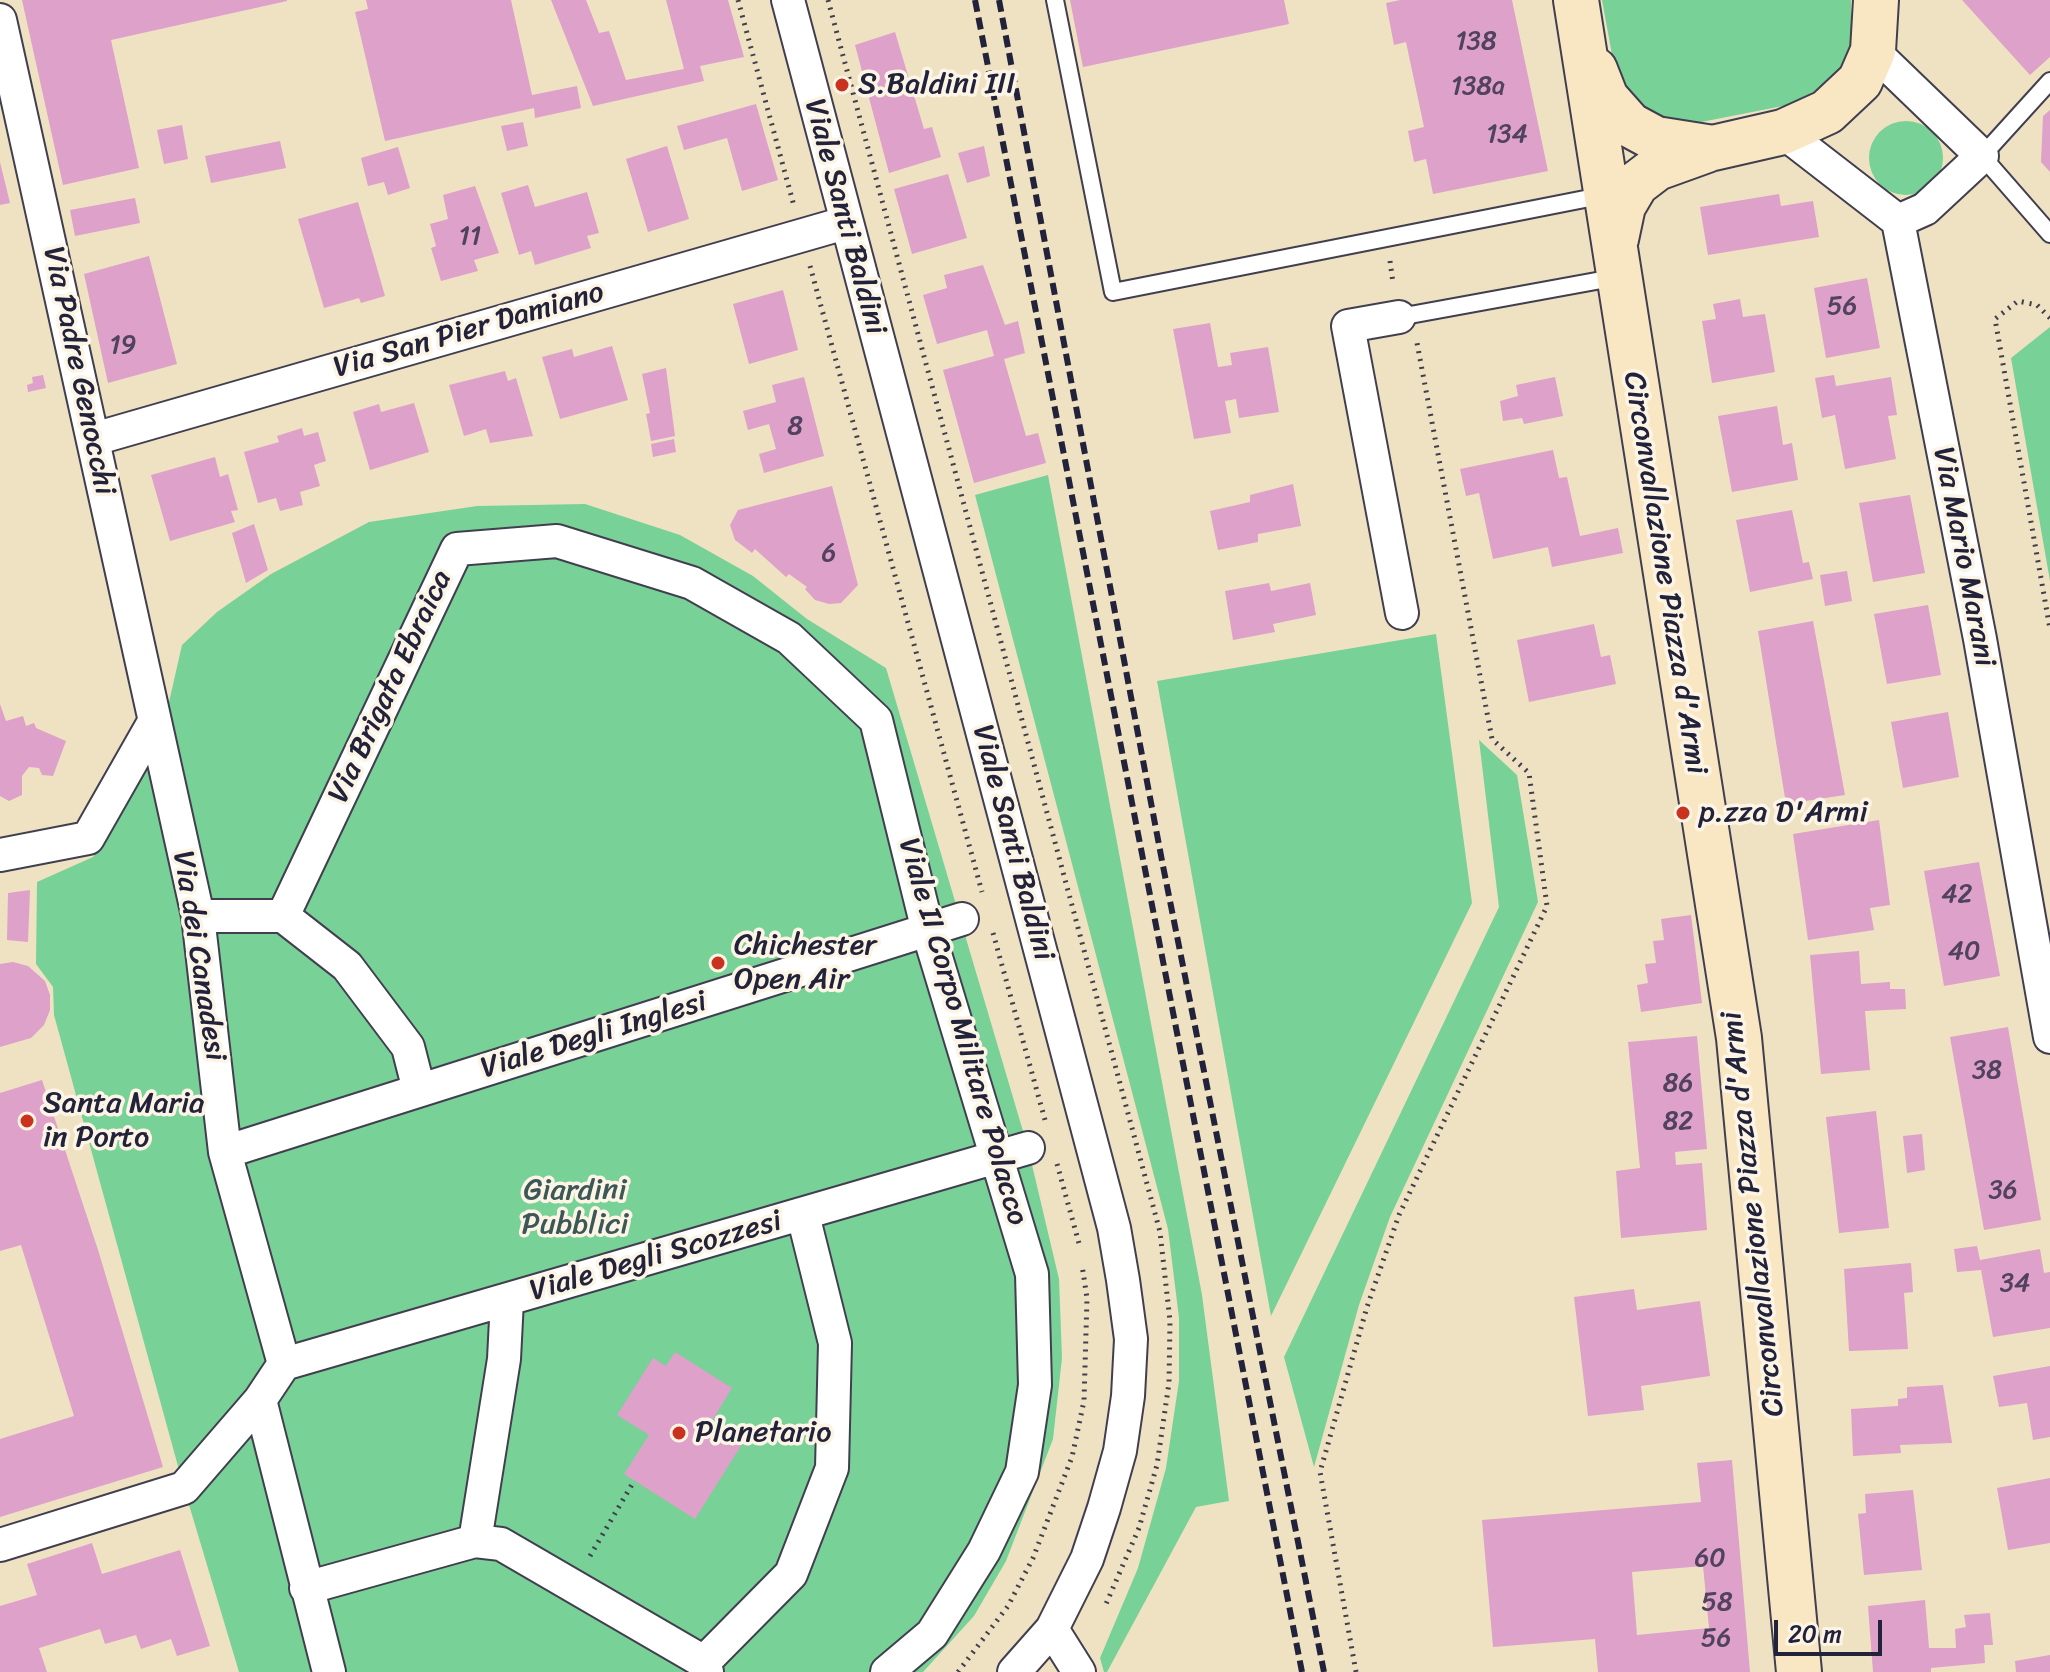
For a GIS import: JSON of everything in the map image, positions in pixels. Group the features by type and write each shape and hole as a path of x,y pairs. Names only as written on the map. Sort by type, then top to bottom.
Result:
{"street":[{"name":"Viale Santi Baldini","path":"788,0 1114,1228 1131,1339 1128,1396 1120,1451 1087,1559 1052,1629 1014,1672"},
{"name":"Circonvallazione Piazza d'Armi","path":"1576,0 1739,1038 1799,1672"},
{"path":"1616,265 1623,206 1636,184 1657,168 1713,148 1783,132 1827,112 1849,95 1860,81 1873,51 1876,0"},
{"name":"Via Padre Genocchi","path":"0,20 156,734"},
{"path":"1583,42 1606,98 1630,125 1668,143 1713,148"},
{"path":"1783,132 1898,221 1925,209 1982,156 1873,51"},
{"name":"Via Mario Marani","path":"1898,221 1980,639 2050,1037"},
{"name":"Via San Pier Damiano","path":"94,439 845,223"},
{"path":"1399,317 1348,326 1402,613"},
{"name":"Via Brigata Ebraica","path":"283,916 457,549 557,541"},
{"name":"Viale II Corpo Militare Polacco","path":"557,541 692,583 789,638 876,720 928,931 1031,1146 1035,1385 1022,1472 984,1551 932,1634 887,1672"},
{"path":"0,855 88,838 156,734"},
{"name":"Via dei Canadesi","path":"156,734 198,916 225,1152 284,1364"},
{"name":"Viale Degli Inglesi","path":"225,1152 979,914"},
{"path":"198,916 283,916 347,966 408,1047 419,1090"},
{"name":"Viale Degli Scozzesi","path":"284,1364 1031,1146"},
{"path":"306,1588 475,1541 501,1544 706,1667 791,1574 832,1468 835,1343 803,1215"},
{"path":"475,1541 504,1359 507,1300"},
{"path":"0,1545 184,1488 260,1400 284,1364"},
{"path":"260,1400 329,1672"},
{"path":"1052,1629 1079,1672"}],"lane":[{"path":"1055,0 1113,292 1607,195"},
{"path":"2050,81 1982,156 2050,234"},
{"path":"1399,317 1616,265"}],"path":[{"path":"738,0 979,914 1031,1146 1080,1250"},
{"path":"2050,318 2037,305 2018,301 1995,319 2050,629"},
{"path":"1356,1672 1320,1472 1367,1307 1399,1215 1547,906 1529,773 1492,739 1418,344"},
{"path":"958,1672 980,1647 1020,1583 1072,1457 1085,1387 1087,1298 1082,1262"},
{"path":"572,1585 634,1481"}],"green space":[{"path":"1602,0 1851,0 1851,50 1845,66 1821,88 1788,105 1696,123 1656,116 1630,101 1613,60"},
{"path":"1906,121 1927,127 1937,137 1943,158 1937,179 1927,189 1906,195 1885,189 1875,179 1869,158 1875,137 1885,127"},
{"path":"2050,327 2050,581 2011,358"},
{"path":"1048,475 1202,1295 1229,1501 1196,1507 1107,1672 1104,1672 1100,1658 1138,1568 1166,1468 1179,1381 1179,1318 1168,1229 975,495"},
{"name":"Giardini Pubblici","path":"585,504 680,535 753,576 807,619 886,668 1028,1148 1059,1279 1062,1358 1053,1439 1006,1561 974,1616 923,1672 239,1672 184,1488 54,1015 53,987 36,964 37,882 93,857 159,746 182,645 217,612 271,574 369,522 477,506"},
{"path":"1436,634 1472,903 1271,1316 1157,681"},
{"path":"1479,740 1517,775 1538,902 1390,1217 1359,1305 1314,1467 1284,1357 1499,907"}],"building":[{"path":"22,0 287,1 111,40 139,168 63,185"},
{"path":"366,0 511,0 532,95 577,86 581,108 535,118 534,108 385,141 355,12 368,9"},
{"path":"551,0 586,0 599,33 609,31 626,80 684,69 666,0 728,0 744,57 700,66 704,81 593,106"},
{"path":"1070,0 1284,0 1289,24 1083,67"},
{"path":"1400,0 1512,0 1548,171 1433,194 1426,159 1414,162 1408,131 1424,127 1406,42 1394,45 1386,3"},
{"path":"1962,0 2050,0 2050,57 2030,75"},
{"path":"895,32 924,129 932,127 941,157 889,173 855,45"},
{"path":"756,104 778,180 742,191 727,138 684,150 677,126"},
{"path":"2050,110 2050,172 2041,162 2043,116"},
{"path":"523,122 528,146 507,151 501,126"},
{"path":"182,125 188,159 164,164 157,130"},
{"path":"280,141 286,168 211,183 205,156"},
{"path":"667,146 689,219 648,232 626,159"},
{"path":"984,146 990,176 967,183 958,153"},
{"path":"398,147 410,188 388,195 384,182 368,186 361,158"},
{"path":"0,162 10,203 0,205"},
{"path":"948,174 967,238 912,254 894,189"},
{"path":"528,185 535,207 587,192 599,233 587,236 591,248 535,265 531,251 519,255 501,193"},
{"path":"475,186 499,253 474,260 478,271 441,281 431,248 436,246 430,224 448,219 443,195"},
{"path":"1779,194 1781,206 1813,201 1819,237 1708,255 1700,207"},
{"path":"135,198 140,223 75,236 70,210"},
{"path":"358,202 385,296 361,303 359,298 324,308 298,219"},
{"path":"149,256 177,364 108,383 84,274"},
{"path":"983,265 1005,325 1018,321 1025,353 1004,359 1026,436 1038,433 1046,463 974,483 943,370 994,356 987,330 937,344 923,295 947,288 944,275"},
{"path":"1867,278 1880,348 1826,358 1814,288"},
{"path":"783,290 798,350 749,364 733,304"},
{"path":"1740,299 1743,317 1765,314 1775,372 1712,383 1702,321 1716,319 1713,304"},
{"path":"1210,323 1218,367 1232,365 1230,353 1268,347 1279,412 1239,418 1236,399 1225,401 1231,433 1194,439 1173,329"},
{"path":"612,346 628,400 560,419 542,357 572,349 574,357"},
{"path":"666,368 675,436 651,441 646,414 650,413 642,374"},
{"path":"505,371 508,381 516,378 533,436 490,443 486,429 464,436 449,385"},
{"path":"43,375 46,388 28,392 27,385 33,383 32,377"},
{"path":"1834,375 1836,386 1891,377 1897,415 1888,416 1896,459 1845,469 1835,415 1822,418 1815,378"},
{"path":"804,377 824,456 764,473 759,454 776,449 769,424 748,430 743,411 776,402 772,385"},
{"path":"1555,377 1563,416 1524,424 1522,418 1503,421 1500,401 1518,396 1516,385"},
{"path":"414,403 429,452 370,470 353,412 379,404 381,412"},
{"path":"1777,406 1783,445 1792,443 1798,480 1732,492 1718,416"},
{"path":"302,428 304,436 318,432 326,461 314,465 320,486 300,492 303,505 280,511 276,498 258,503 244,452 279,442 277,436"},
{"path":"674,439 676,452 653,457 651,444"},
{"path":"1553,450 1559,478 1567,477 1580,536 1618,528 1623,553 1552,567 1548,547 1493,559 1479,493 1466,496 1460,469"},
{"path":"215,457 220,477 228,474 238,510 231,511 235,522 170,541 151,475"},
{"path":"1293,484 1301,526 1258,534 1258,542 1218,550 1210,511 1250,502 1250,495"},
{"path":"832,486 858,585 841,603 829,604 815,600 805,589 807,587 789,574 786,577 755,549 752,553 735,540 730,525 738,510"},
{"path":"1910,495 1925,573 1873,582 1859,503"},
{"path":"1792,510 1803,563 1809,562 1813,579 1750,592 1736,520"},
{"path":"254,524 268,570 246,583 232,533"},
{"path":"1847,571 1852,601 1825,606 1820,575"},
{"path":"1269,583 1271,591 1310,583 1316,615 1273,624 1275,632 1233,640 1225,591"},
{"path":"1928,605 1941,675 1887,684 1874,614"},
{"path":"1813,621 1845,795 1786,804 1758,631"},
{"path":"1594,624 1601,657 1610,655 1616,684 1529,702 1517,640"},
{"path":"0,704 6,721 23,716 26,726 34,723 36,728 66,741 53,776 42,775 39,768 29,767 22,776 22,795 9,801 0,796"},
{"path":"1948,712 1959,777 1903,788 1891,722"},
{"path":"1879,820 1890,905 1870,908 1874,930 1808,940 1793,834"},
{"path":"1979,862 2000,976 1944,986 1924,871"},
{"path":"30,890 28,942 7,940 8,893"},
{"path":"1691,915 1702,1003 1641,1012 1637,985 1648,983 1645,964 1656,963 1653,941 1664,940 1661,919"},
{"path":"1859,951 1861,984 1890,982 1890,989 1905,989 1906,1009 1865,1011 1870,1070 1821,1074 1810,955"},
{"name":"Santa Maria in Porto","path":"13,962 28,966 45,981 50,995 50,1010 44,1025 31,1038 0,1047 0,964"},
{"path":"2008,1027 2041,1220 1984,1230 1950,1037"},
{"path":"1697,1036 1707,1149 1675,1152 1676,1165 1702,1163 1707,1230 1621,1238 1616,1171 1640,1168 1628,1042"},
{"path":"42,1080 99,1253 163,1467 0,1517 0,1439 74,1416 21,1245 0,1251 0,1093"},
{"path":"1876,1111 1889,1228 1839,1233 1826,1117"},
{"path":"1922,1134 1925,1170 1907,1173 1903,1136"},
{"path":"1977,1246 1980,1260 2040,1249 2044,1273 2050,1272 2050,1328 1993,1337 1981,1270 1957,1272 1954,1249"},
{"path":"1911,1263 1913,1292 1904,1293 1908,1349 1849,1351 1844,1269"},
{"path":"1634,1289 1637,1310 1700,1301 1710,1376 1641,1386 1644,1410 1588,1416 1574,1297"},
{"path":"675,1352 732,1388 712,1421 744,1441 695,1519 624,1474 649,1435 617,1415 653,1358 666,1366"},
{"path":"2050,1366 2050,1437 2033,1440 2027,1403 1999,1407 1993,1376"},
{"path":"1943,1385 1952,1443 1900,1445 1901,1453 1853,1456 1851,1409 1898,1406 1898,1399 1907,1398 1907,1387"},
{"path":"1732,1460 1750,1672 1598,1672 1595,1639 1493,1647 1482,1520 1701,1502 1697,1463","holes":["1703,1566 1709,1628 1637,1635 1632,1572"]},
{"path":"2050,1478 2050,1543 2008,1550 1997,1488"},
{"path":"1913,1490 1922,1570 1864,1575 1858,1514 1866,1513 1865,1494"},
{"path":"92,1543 102,1574 180,1550 210,1646 177,1656 171,1639 141,1649 136,1635 105,1644 100,1629 39,1648 47,1672 0,1672 0,1606 37,1595 27,1564"},
{"path":"1925,1600 1929,1648 1956,1648 1955,1629 1966,1627 1964,1615 1990,1613 1993,1645 1984,1645 1985,1663 1931,1668 1931,1672 1873,1672 1868,1606"},
{"path":"2050,1655 2050,1672 2016,1672 2015,1661"}],"railway":[{"path":"975,0 1302,1672"},
{"path":"999,0 1163,866 1324,1672"}],"place":[{"name":"S.Baldini III","path":"842,85"},
{"name":"p.zza D'Armi","path":"1683,813"},
{"name":"Chichester Open Air","path":"718,963"},
{"name":"Santa Maria in Porto","path":"27,1121"},
{"name":"Planetario","path":"679,1433"}]}
